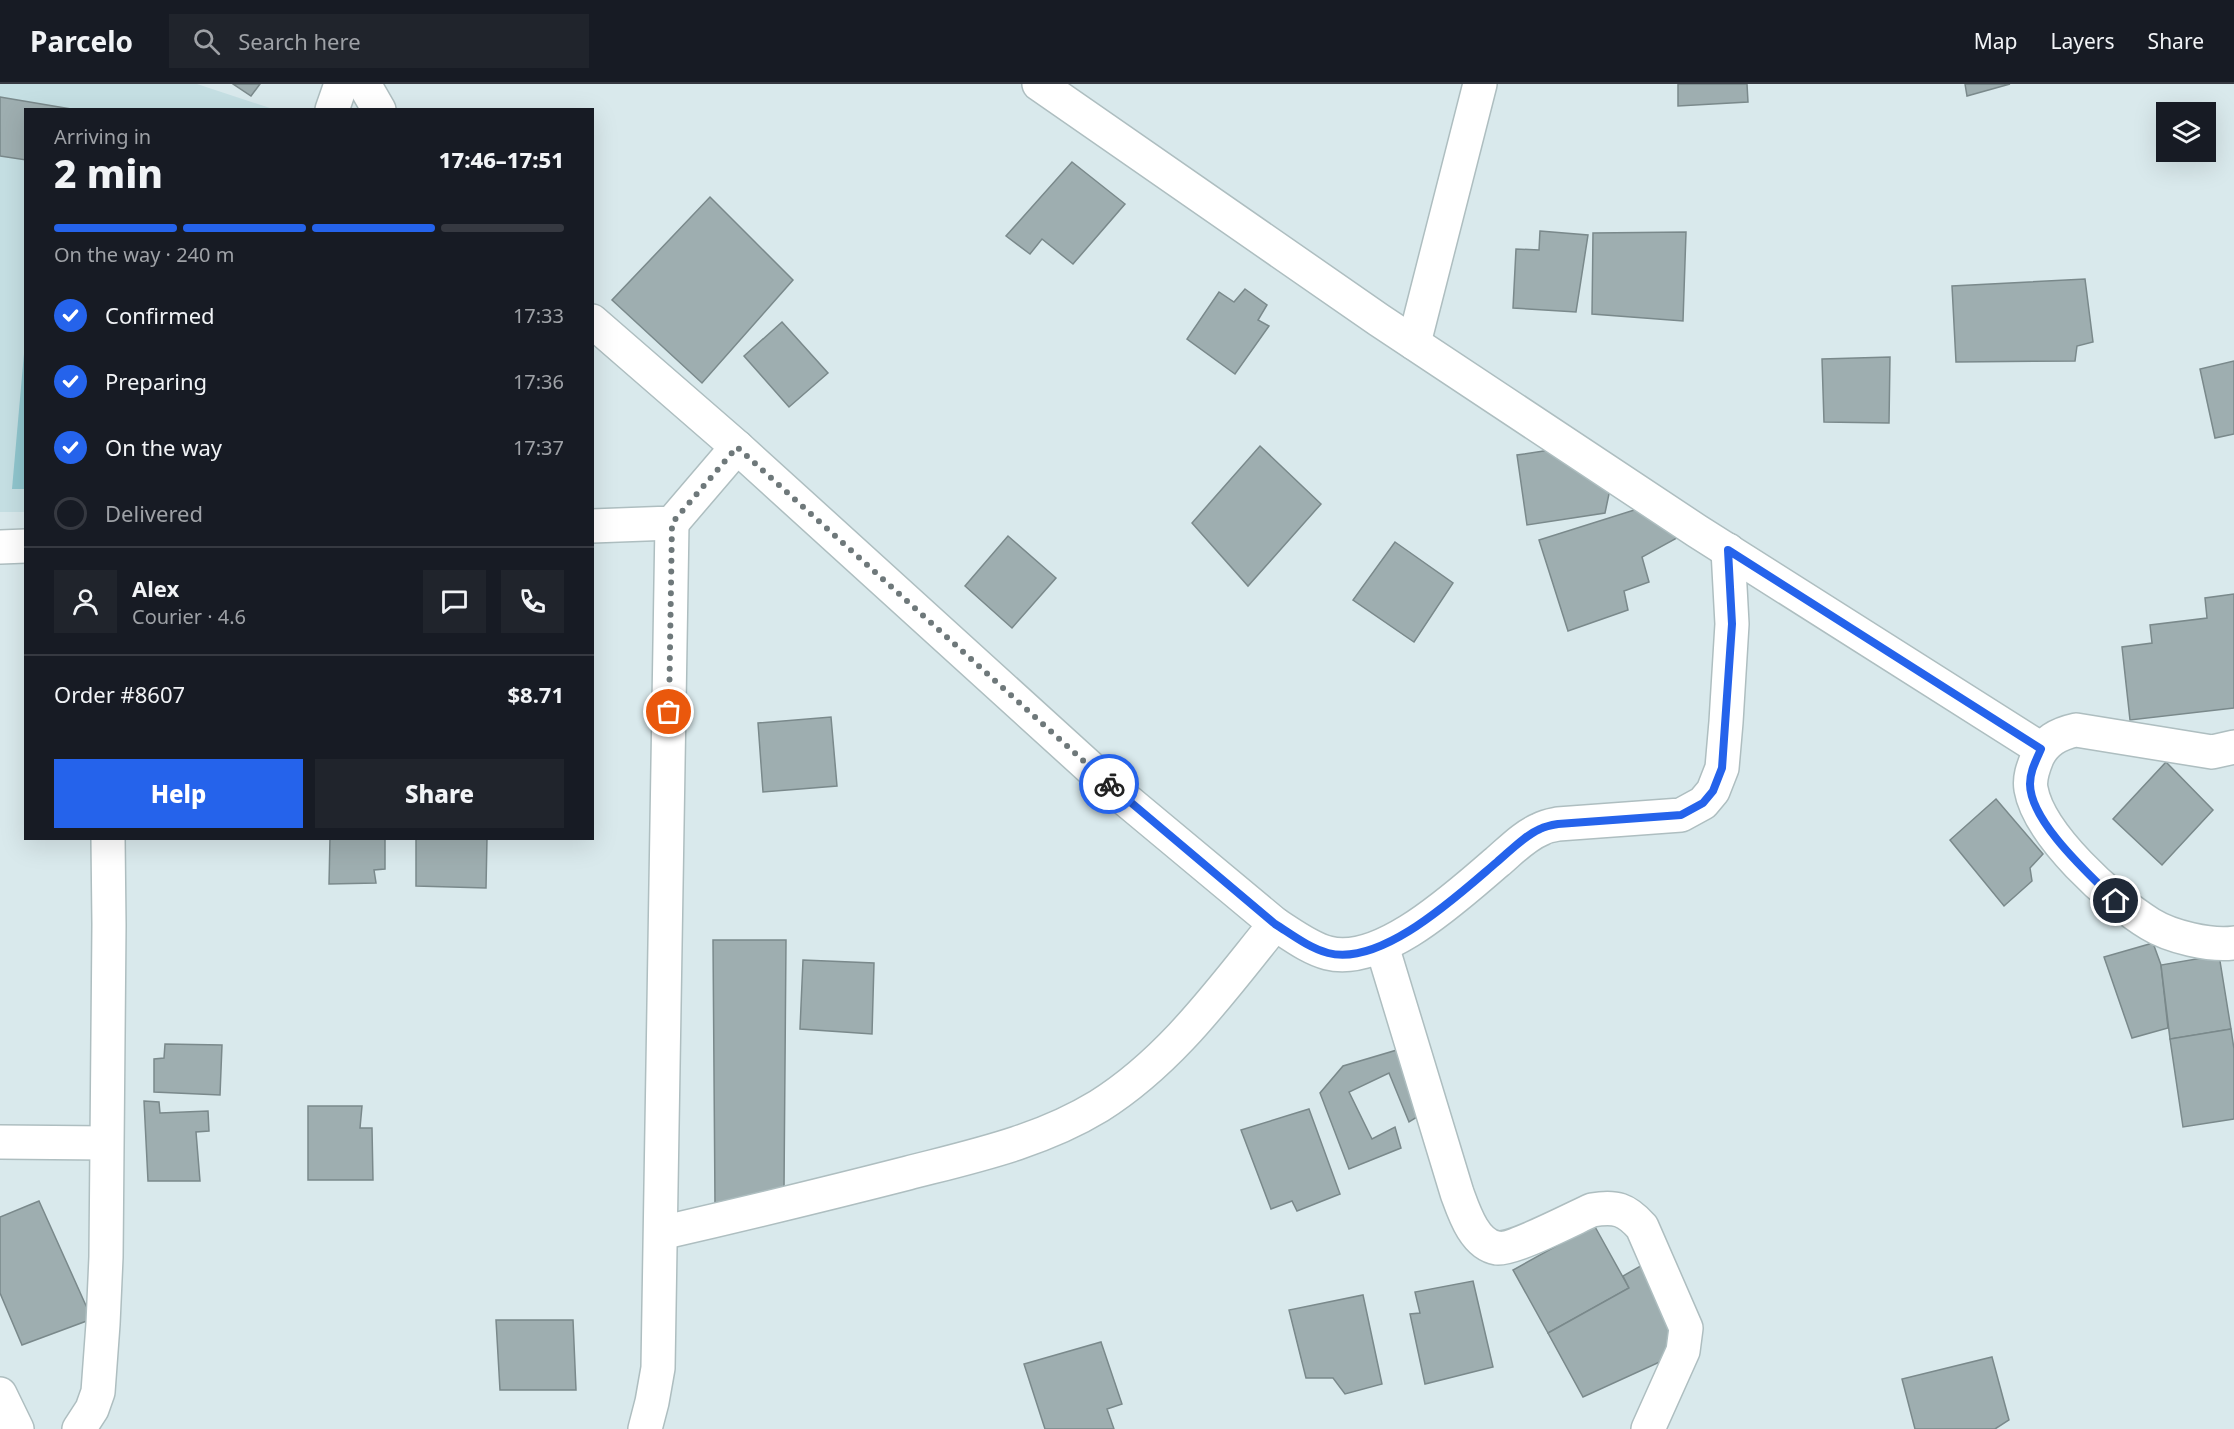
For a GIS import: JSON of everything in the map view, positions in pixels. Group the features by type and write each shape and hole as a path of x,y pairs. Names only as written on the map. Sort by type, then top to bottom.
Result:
{"street":[{"path":"333,108 341,84"},
{"path":"364,84 378,108"},
{"path":"1039,84 1414,343 1728,550 2041,749"},
{"path":"1414,343 1480,84"},
{"path":"594,323 737,447 1119,794 1275,924 1303,942 1328,953 1354,955 1382,946 1441,910 1522,840 1540,829 1558,824 1681,815 1703,803 1713,791 1722,768 1732,624 1728,550"},
{"path":"645,1429 658,1368 672,523 737,447"},
{"path":"594,526 672,523"},
{"path":"0,547 24,546"},
{"path":"2234,747 2212,752 2076,730 2059,733 2041,749 2032,770 2030,786 2035,806 2058,842 2116,901 2152,926 2191,940 2234,943"},
{"path":"79,1429 92,1409 98,1392 106,1257 108,840"},
{"path":"661,1233 953,1162 1020,1144 1059,1128 1101,1105 1152,1066 1193,1025 1275,924"},
{"path":"1382,946 1457,1193 1473,1229 1485,1242 1497,1249 1513,1246 1592,1210 1606,1208 1619,1209 1632,1215 1642,1227 1686,1328 1683,1351 1648,1429"},
{"path":"0,1142 106,1143"},
{"path":"0,1394 17,1429"}],"shaded area":[{"path":"0,84 197,84 270,108 24,108 24,512 0,512"},
{"path":"24,353 24,489 12,489"}],"building":[{"path":"233,84 260,84 251,96"},
{"path":"1678,84 1747,84 1748,102 1678,106"},
{"path":"1965,84 2010,84 1967,96"},
{"path":"0,97 65,108 24,108 24,160 0,156"},
{"path":"1072,162 1125,204 1073,264 1042,239 1030,254 1006,236"},
{"path":"710,197 793,280 702,383 612,300"},
{"path":"1540,231 1588,235 1576,312 1513,308 1516,249 1539,250"},
{"path":"1686,232 1683,321 1592,314 1593,233"},
{"path":"2085,279 2093,342 2077,346 2075,361 1956,362 1952,286"},
{"path":"1245,289 1267,305 1258,320 1269,326 1235,374 1187,339 1219,292 1234,302"},
{"path":"782,322 828,373 789,407 744,356"},
{"path":"1890,357 1889,423 1824,422 1822,359"},
{"path":"2234,361 2234,434 2215,438 2200,369"},
{"path":"1260,446 1321,504 1248,586 1192,523"},
{"path":"1550,450 1610,489 1605,513 1527,525 1517,455"},
{"path":"1647,506 1686,533 1642,557 1649,582 1624,591 1628,610 1568,631 1539,540"},
{"path":"1008,536 1056,578 1012,628 965,586"},
{"path":"1395,542 1453,583 1414,642 1353,600"},
{"path":"2234,594 2234,708 2130,720 2122,647 2152,643 2150,625 2207,618 2205,598"},
{"path":"831,717 837,786 763,792 758,723"},
{"path":"2166,762 2213,810 2162,865 2113,819"},
{"path":"1996,799 2043,854 2030,868 2032,881 2004,906 1950,840"},
{"path":"330,840 385,840 385,869 374,870 376,883 329,884"},
{"path":"416,840 487,840 486,888 416,886"},
{"path":"713,940 786,940 784,1189 715,1203"},
{"path":"2153,943 2161,965 2168,1028 2132,1038 2104,957"},
{"path":"2219,955 2231,1029 2170,1039 2161,965"},
{"path":"803,960 874,963 872,1034 800,1029"},
{"path":"2231,1029 2234,1049 2234,1119 2183,1127 2170,1039"},
{"path":"165,1044 222,1045 220,1095 154,1092 154,1059 164,1058"},
{"path":"1407,1047 1427,1111 1409,1122 1389,1073 1349,1092 1372,1139 1395,1127 1401,1148 1349,1169 1320,1093 1343,1066"},
{"path":"144,1101 159,1102 160,1113 208,1111 209,1131 196,1132 200,1181 148,1181"},
{"path":"308,1106 362,1106 360,1128 372,1128 373,1180 308,1180"},
{"path":"1309,1109 1340,1194 1297,1211 1292,1201 1271,1209 1241,1130"},
{"path":"39,1201 92,1319 22,1345 0,1293 0,1217"},
{"path":"1594,1225 1629,1288 1548,1333 1513,1270"},
{"path":"1644,1264 1678,1338 1675,1355 1583,1397 1548,1333 1629,1288 1623,1276"},
{"path":"1473,1281 1493,1367 1425,1384 1410,1314 1420,1313 1415,1292"},
{"path":"1363,1295 1382,1384 1345,1394 1333,1378 1306,1378 1289,1310"},
{"path":"496,1320 573,1320 576,1390 500,1390"},
{"path":"1101,1342 1122,1404 1107,1409 1114,1429 1045,1429 1024,1364"},
{"path":"1992,1357 2009,1420 1995,1429 1915,1429 1902,1379"}],"way so far":[{"path":"669,712 672,523 737,447 1109,784"}],"route":[{"path":"1109,784 1275,924 1303,942 1328,953 1354,955 1382,946 1441,910 1522,840 1540,829 1558,824 1681,815 1703,803 1719,780 1722,768 1732,624 1728,550 2041,749 2032,770 2030,786 2035,806 2058,842 2116,901"}]}
